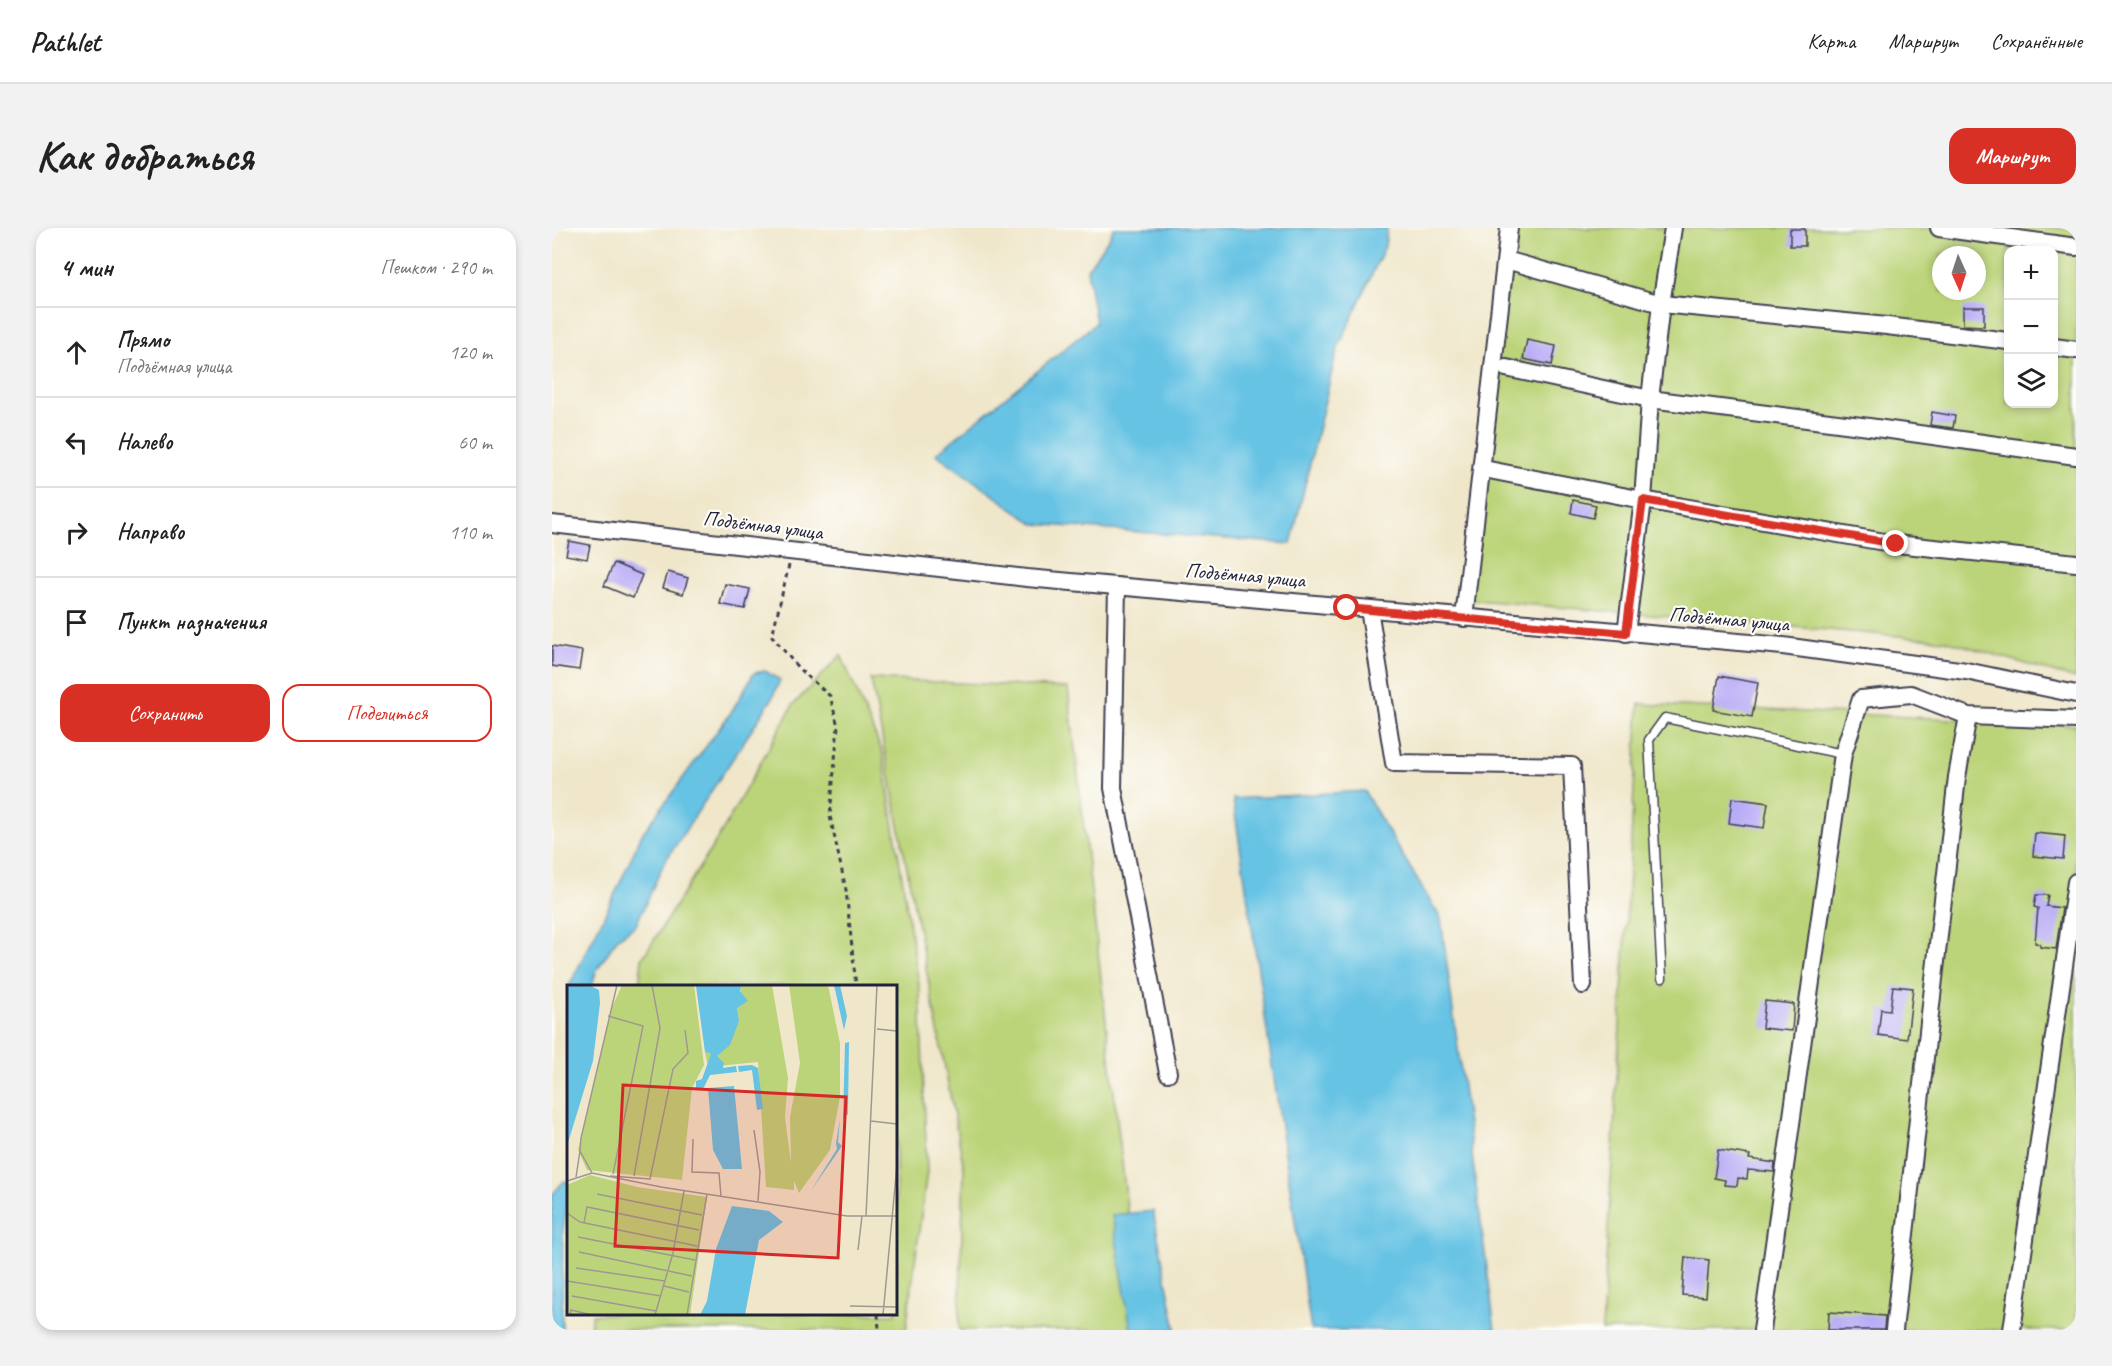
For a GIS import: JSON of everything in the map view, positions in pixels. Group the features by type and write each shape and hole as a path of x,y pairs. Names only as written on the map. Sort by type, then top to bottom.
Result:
{"street":[{"path":"1464,618 1509,228"},
{"path":"1626,633 1643,500 1650,399 1661,304 1673,228"},
{"path":"1939,228 2076,247"},
{"path":"1513,262 1661,304 1887,326 2004,341"},
{"path":"2058,348 2076,350"},
{"path":"1506,368 1650,399 2076,456"},
{"path":"1489,470 1643,500 1896,544 2076,562"},
{"name":"Подъёмная улица","path":"552,524 1117,586 1794,647 1966,671 2076,694"},
{"path":"1117,586 1113,788 1168,1073"},
{"path":"1369,609 1394,763 1572,766 1583,985"},
{"path":"1762,1330 1843,754 1861,699 1911,694 1968,716 2076,720"},
{"path":"1894,1330 1957,777 1968,716"},
{"path":"2012,1330 2076,882"}],"lane":[{"path":"1662,978 1649,740 1665,718 1843,754"}],"path":[{"path":"792,552 772,636 799,669 830,696 838,726 831,816 846,890 856,985"},
{"path":"878,1315 879,1330"}],"green space":[{"path":"1506,228 2076,228 2076,679 1945,640 1464,599"},
{"path":"841,655 882,751 920,991 927,1171 906,1330 590,1330 592,1315 897,1315 897,985 639,985 642,959 721,833 793,705"},
{"path":"871,679 1068,688 1141,1330 959,1330 964,1168"},
{"path":"1639,704 2076,725 2076,1330 1602,1330"}],"water":[{"path":"1113,228 1387,228 1385,246 1337,350 1291,544 1034,524 936,454 1096,323 1087,269 1111,235"},
{"path":"765,671 780,680 772,699 664,863 636,925 617,939 596,971 592,985 570,985 642,834 732,711 754,673"},
{"path":"1364,791 1441,919 1495,1330 1311,1330 1233,799"},
{"path":"564,1181 567,1182 563,1232 562,1330 552,1330 552,1195"},
{"path":"1153,1211 1176,1330 1131,1330 1112,1215"}],"building":[{"path":"1790,229 1805,229 1805,246 1790,246"},
{"path":"1963,307 1984,307 1984,326 1963,325"},
{"path":"1527,340 1556,346 1552,365 1523,359"},
{"path":"1932,412 1955,416 1953,428 1930,425"},
{"path":"1573,500 1596,505 1593,518 1571,513"},
{"path":"569,541 590,545 587,559 566,555"},
{"path":"614,563 642,575 633,598 604,586"},
{"path":"668,572 688,578 683,594 663,588"},
{"path":"725,584 750,589 745,609 720,604"},
{"path":"552,646 582,651 579,670 552,666"},
{"path":"1719,676 1758,683 1752,717 1713,710"},
{"path":"1732,798 1768,803 1764,828 1729,823"},
{"path":"2035,833 2065,836 2063,859 2033,856"},
{"path":"2036,895 2048,895 2046,906 2062,908 2056,949 2040,947 2040,944 2035,943 2038,908 2034,907"},
{"path":"1893,986 1913,988 1907,1039 1878,1035 1881,1009 1890,1010"},
{"path":"1765,1001 1794,1004 1792,1031 1762,1028"},
{"path":"1718,1150 1750,1155 1749,1159 1775,1163 1774,1172 1748,1170 1747,1179 1738,1178 1737,1186 1724,1185 1725,1180 1714,1178"},
{"path":"1685,1257 1709,1260 1706,1297 1682,1295"},
{"path":"1829,1312 1885,1316 1884,1330 1828,1330"}],"route":[{"path":"1347,608 1626,633 1643,500 1896,544"}]}
